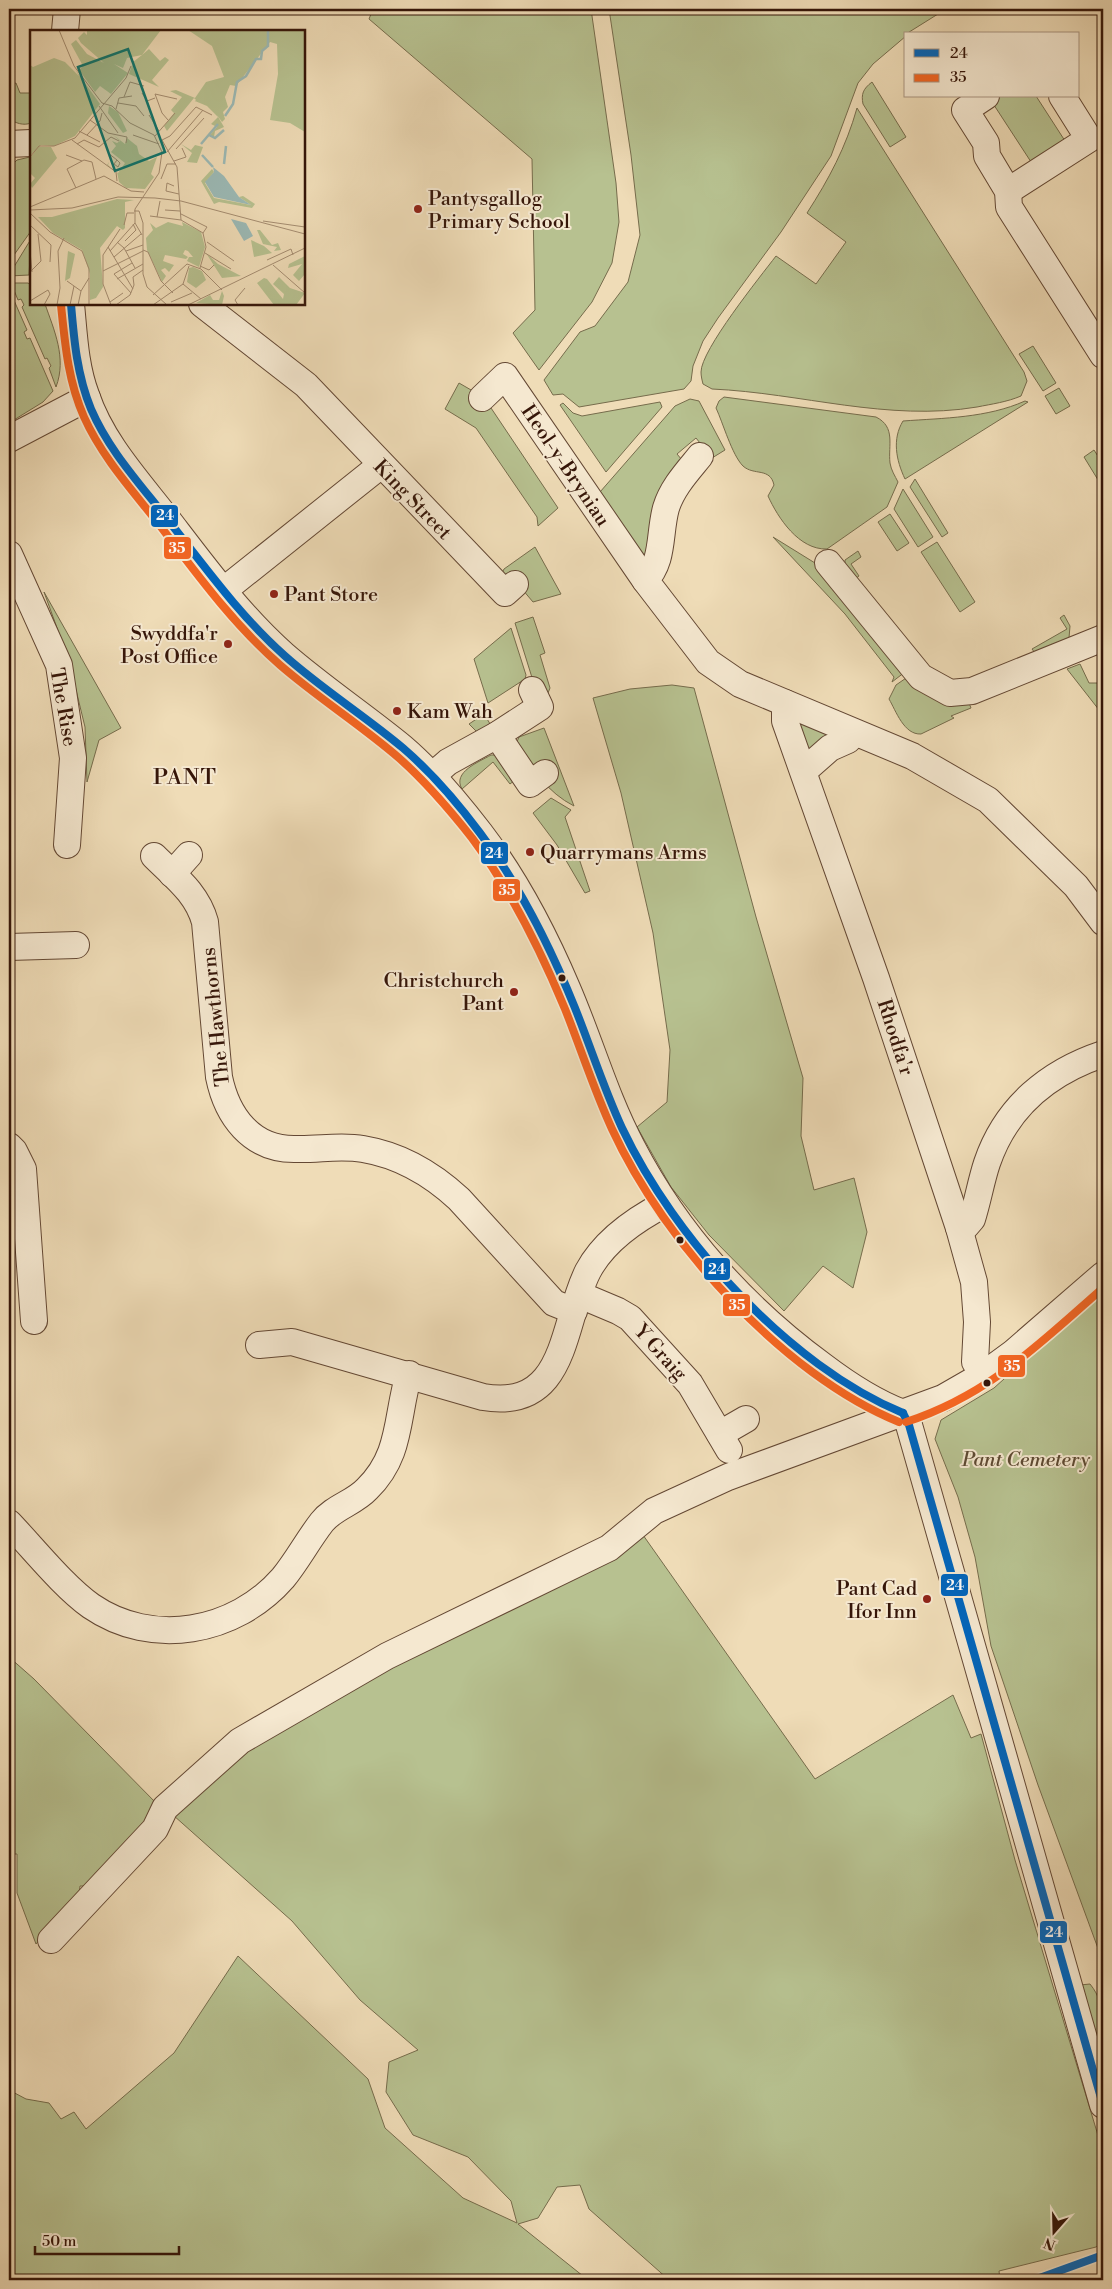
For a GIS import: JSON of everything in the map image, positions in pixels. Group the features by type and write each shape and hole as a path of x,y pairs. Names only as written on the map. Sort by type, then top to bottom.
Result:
{"street":[{"path":"65,30 67,9"},
{"path":"983,98 965,110 986,143 987,156 1008,191 1009,207 1103,355"},
{"path":"1008,191 1089,139 1063,98"},
{"path":"9,144 30,143"},
{"path":"70,305 80,376 100,428 117,454 223,590 282,654 404,749 432,776 480,832 514,881 567,988 613,1106 631,1146 665,1204 726,1281 791,1343 882,1405 903,1413 909,1424 1103,2104"},
{"name":"King Street","path":"203,305 314,392 505,594 515,584"},
{"name":"Heol-y-Bryniau","path":"482,398 505,376 645,580 708,662 740,684 912,756 988,800 1076,886 1103,922"},
{"path":"9,439 87,398"},
{"path":"645,580 653,573 658,560 667,507 679,482 700,456"},
{"path":"223,590 381,465"},
{"path":"828,563 922,677 950,693 972,690 1103,638"},
{"name":"The Rise","path":"14,565 59,665 73,758 67,845"},
{"path":"432,776 448,762 497,735 540,707 532,690"},
{"name":"Rhodfa'r","path":"785,703 785,721 805,770 959,1228 974,1282 977,1322 975,1362 983,1375"},
{"path":"805,770 830,748 848,740 854,733"},
{"path":"497,735 530,784 545,773"},
{"name":"The Hawthorns","path":"172,862 200,905 205,922 219,1077 223,1098 238,1122 261,1141 276,1147 294,1150 335,1146 364,1149 391,1156 416,1167 442,1184 459,1199 554,1303 577,1303"},
{"path":"9,947 76,945"},
{"path":"959,1228 966,1226 972,1219 987,1162 1001,1135 1031,1093 1052,1076 1103,1054"},
{"path":"9,1146 24,1169 34,1321"},
{"path":"259,1345 292,1342 497,1399 527,1393 549,1376 558,1361 588,1272 600,1253 615,1238 665,1204"},
{"path":"51,1940 155,1829 165,1808 240,1741 387,1656 608,1548 654,1511 728,1477 903,1413 919,1409 942,1398 983,1375 1013,1353 1103,1275"},
{"name":"Y Graig","path":"577,1303 618,1310 630,1318 690,1384 725,1442 746,1419"},
{"path":"9,1523 91,1606 110,1617 156,1630 194,1629 218,1623 242,1612 263,1597 282,1578 323,1521 333,1511 366,1491 378,1477 396,1441 409,1374"}],"green space":[{"path":"373,9 591,9 616,183 619,222 612,263 592,302 539,370 513,333 535,310 532,159 369,19"},
{"path":"609,9 946,9 909,32 904,32 904,38 873,64 858,83 831,156 781,232 703,341 693,366 691,381 684,389 579,407 563,394 553,395 544,380 580,332 595,326 628,282 640,235 631,155"},
{"path":"872,82 906,137 890,147 863,104 863,92"},
{"path":"16,83 20,93 30,93 30,123 20,124 9,119 9,85"},
{"path":"997,98 1037,98 1067,144 1033,165 992,102"},
{"path":"857,108 1024,372 1027,381 1021,396 977,407 944,411 911,411 878,409 712,389 703,384 701,372 710,348 732,314 776,256 816,284 846,242 807,213 823,188 836,162 848,136"},
{"path":"30,157 30,232 9,262 9,168 17,160"},
{"path":"30,241 29,275 9,275"},
{"path":"11,283 28,283 30,284 30,305 45,305 60,355 59,376 56,387 49,368 51,366 47,358 45,359 22,307 24,305 21,299 18,300"},
{"path":"9,289 27,330 24,332 27,339 30,338 53,391 43,402 9,423"},
{"path":"1033,346 1056,383 1043,391 1019,354"},
{"path":"459,383 478,394 489,405 558,508 538,526 537,517 476,428 445,409"},
{"path":"1059,388 1070,406 1056,414 1045,396"},
{"path":"724,397 876,417 882,421 889,431 890,463 898,482 887,507 827,549 807,544 784,523 768,496 774,485 772,479 765,474 747,469 735,454 716,408 719,401"},
{"path":"690,399 699,401 725,450 712,458 696,438 677,454 682,460 649,563 600,492 675,406"},
{"path":"1025,401 1028,402 905,479 896,450 897,435 903,421 981,414 1011,407"},
{"path":"660,402 662,407 606,472 560,405 563,403 573,413 582,416"},
{"path":"1094,450 1103,464 1103,488 1084,457"},
{"path":"915,479 948,533 942,537 910,487"},
{"path":"903,489 933,537 918,547 894,509"},
{"path":"890,514 909,543 897,551 878,522"},
{"path":"773,537 815,563 905,672 892,682 894,677 845,614"},
{"path":"937,542 975,602 960,612 921,552"},
{"path":"535,547 561,594 533,602 522,589 528,583 519,571 508,577 502,573 504,569"},
{"path":"858,551 861,557 851,564 859,576 855,579 845,565 845,560"},
{"path":"44,592 121,728 99,740 87,782 85,727 69,661"},
{"path":"1064,615 1070,626 1069,638 1035,653 1032,649 1067,629 1060,618"},
{"path":"533,617 545,653 540,655 550,688 548,693 541,695 534,684 515,623"},
{"path":"511,628 526,675 525,679 488,703 474,659"},
{"path":"1080,664 1089,683 1103,683 1103,715 1067,669"},
{"path":"909,676 921,690 935,698 942,701 969,703 971,708 951,716 954,718 921,734 910,731 901,721 889,699 896,685"},
{"path":"672,685 694,688 756,917 803,1078 801,1136 814,1190 854,1178 867,1232 853,1288 823,1266 784,1311 709,1235 671,1187 637,1127 667,1102 670,1050 653,933 621,793 593,698 630,689"},
{"path":"484,714 492,727 480,735 469,724"},
{"path":"799,721 836,733 808,754 797,726"},
{"path":"544,728 574,806 548,787 534,771 516,744 519,737"},
{"path":"491,755 495,755 515,780 510,784 493,762 462,789 461,778 468,768"},
{"path":"551,798 571,810 565,817 590,891 585,893 557,845 533,813"},
{"name":"Pant Cemetery","path":"1103,1290 1103,1962 1038,1785 991,1646 975,1557 958,1497 935,1439 941,1420 994,1388"},
{"path":"643,1535 815,1779 953,1695 971,1738 981,1734 1015,1860 1103,2152 1103,2242 1096,2247 999,2271 1000,2280 669,2280 589,2209 580,2185 557,2187 538,2218 518,2224 588,2280 9,2280 9,2090 26,2099 49,2103 61,2119 74,2112 86,2129 174,2053 238,1956 368,2079 385,2128 463,2198 517,2223 511,2201 468,2157 413,2135 386,2092 389,2062 418,2050 360,2000 292,1921 173,1815 247,1748 400,1660"},
{"path":"9,1657 34,1679 157,1804 148,1821 93,1886 80,1886 79,1894 36,1944 17,1893 17,1854 9,1854"},
{"path":"1090,1984 1100,2002 1104,2023 1103,2065 1080,1985"}],"transit line":[{"name":"35","path":"61,305 68,362 74,390 91,432 128,486 186,561 246,633 294,677 370,734 409,767 446,807 486,858 524,920 565,1009 612,1129 662,1216 695,1259 732,1300 771,1338 813,1372 855,1401 899,1422"},
{"name":"24","path":"71,305 77,357 86,396 98,424 126,467 224,591 269,641 299,668 389,736 414,758 453,799 495,853 521,895 555,962 622,1128 644,1170 672,1212 704,1254 739,1294 778,1331 818,1364 860,1392 903,1413"},
{"name":"35","path":"906,1422 936,1411 988,1383 1034,1348 1103,1288"},
{"name":"24","path":"903,1413 909,1425 1103,2105"},
{"name":"24","path":"1034,2280 1103,2255"}],"place":[{"name":"Pantysgallog Primary School","path":"418,209"},
{"name":"Pant Store","path":"274,594"},
{"name":"Swyddfa'r Post Office","path":"228,644"},
{"name":"Kam Wah","path":"397,711"},
{"name":"Quarrymans Arms","path":"530,852"},
{"name":"Christchurch Pant","path":"514,992"},
{"name":"Pant Cad Ifor Inn","path":"927,1599"}],"district":[{"name":"PANT","path":"185,776"}]}
